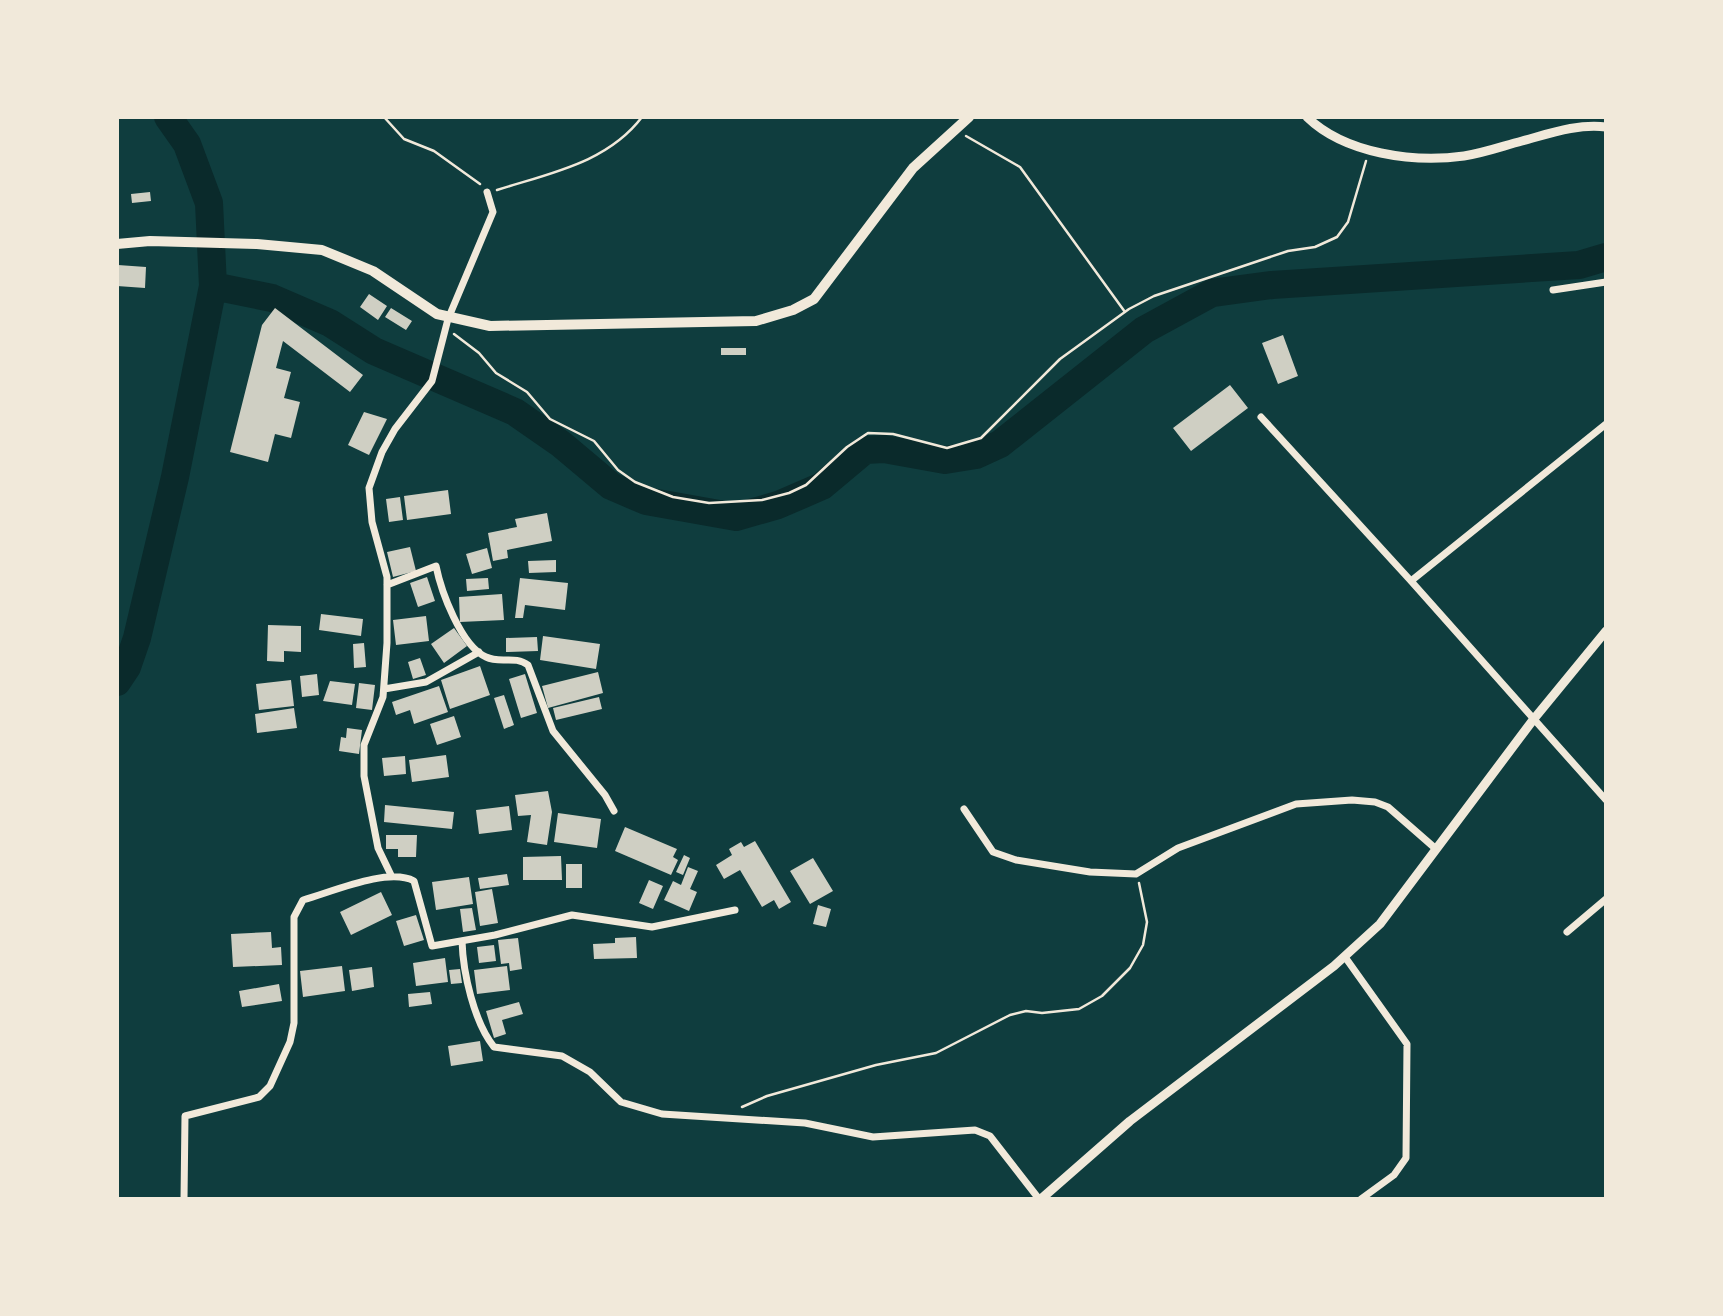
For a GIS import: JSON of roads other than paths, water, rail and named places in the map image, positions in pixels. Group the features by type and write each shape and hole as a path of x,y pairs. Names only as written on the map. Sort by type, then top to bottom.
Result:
{"main road":[{"path":"117,244 158,241 257,244 322,250 383,277 446,323 506,327 756,321 793,310 814,299 914,168 969,117"}],"street":[{"path":"1307,117 1333,136 1370,149 1426,158 1465,156 1557,132 1592,125 1606,127"},
{"path":"391,874 378,848 364,775 364,745 384,689 387,585 372,522 369,488 378,462 396,429 432,381 446,323 493,212 487,192"},
{"path":"1553,290 1606,282"},
{"path":"1261,417 1606,800"},
{"path":"1411,581 1606,424"},
{"path":"387,585 436,566 446,599 468,642 485,657 517,659 528,665 553,731 605,795 614,811"},
{"path":"462,941 463,956 475,1001 486,1037 494,1047 562,1056 590,1072 621,1102 662,1114 805,1123 873,1137 975,1130 990,1136 1040,1199 1130,1121 1345,957 1380,924 1533,720 1606,631"},
{"path":"384,689 426,682 479,652"},
{"path":"964,809 993,852 1016,860 1054,867 1136,874 1178,848 1296,804 1352,800 1375,802 1408,822 1436,849"},
{"path":"184,1199 185,1116 259,1097 270,1086 290,1042 294,1023 295,917 303,900 391,874 414,881 432,946 572,915 652,927 735,911"},
{"path":"1567,932 1606,899"},
{"path":"1345,957 1406,1044 1406,1158 1394,1175 1361,1199"}],"waterway":[{"path":"117,682 127,667 137,638 175,477 213,286 209,203 187,144 168,117"},
{"path":"213,286 272,298 330,323 374,351 515,412 561,444 611,486 646,501 736,517 778,505 822,486 865,450 884,449 945,460 976,455 1000,444 1144,330 1212,293 1272,285 1579,265 1606,257"}]}
